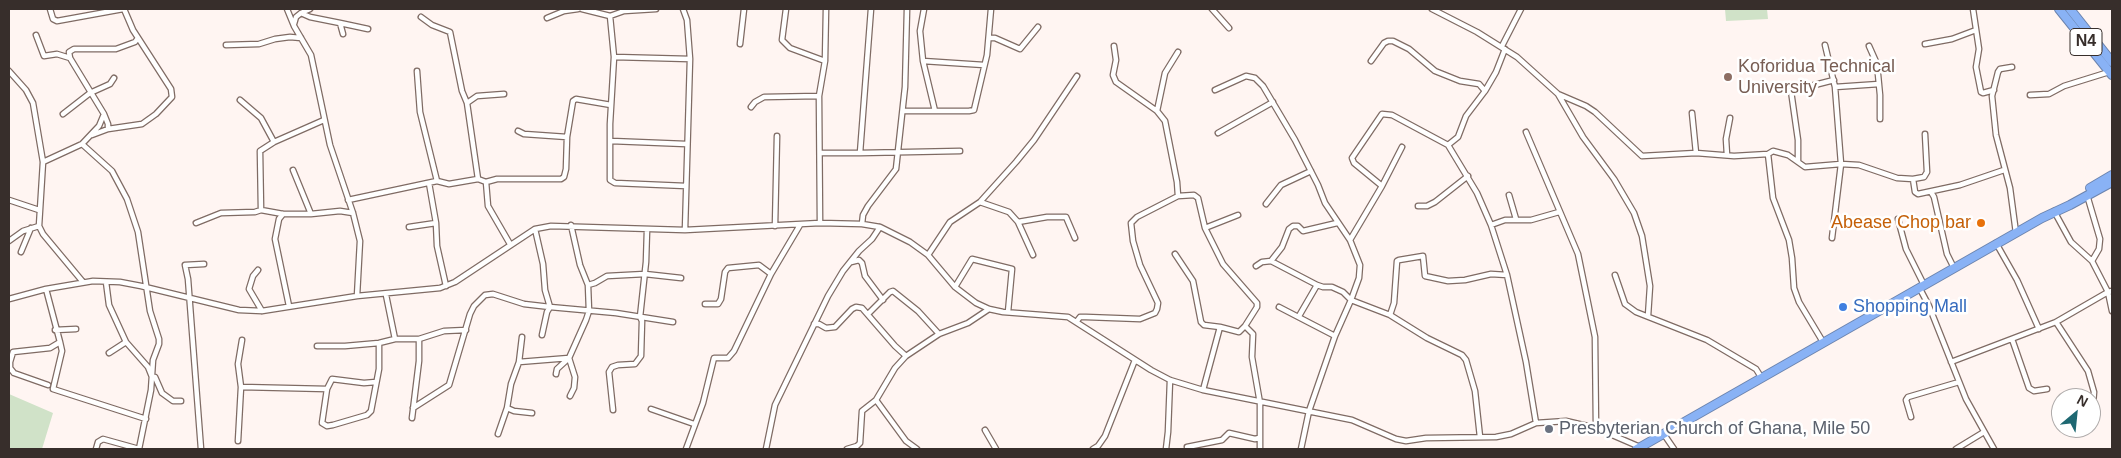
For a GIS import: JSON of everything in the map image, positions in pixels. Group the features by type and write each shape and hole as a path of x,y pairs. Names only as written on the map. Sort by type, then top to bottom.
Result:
{"highway":[{"name":"N4","path":"2059,9 2111,73"},
{"name":"N4","path":"2070,9 2111,59"},
{"path":"2055,211 2112,175"},
{"path":"1638,448 1996,243 2112,182"}],"street":[{"path":"50,9 53,19 57,21 123,9 138,38 171,89 172,96 156,114 142,124 108,129 89,136"},
{"path":"287,9 294,26 311,55 336,167 353,213 361,246 357,296"},
{"path":"294,26 295,20 301,13 310,9"},
{"path":"547,18 564,11 578,9"},
{"path":"582,9 610,16 632,10 656,9"},
{"path":"683,9 687,20 690,60 686,144 685,230"},
{"path":"740,44 744,9"},
{"path":"786,9 782,40 790,48 825,60"},
{"path":"820,223 819,96 825,60 826,9"},
{"path":"860,153 871,9"},
{"path":"862,224 863,215 868,206 896,169 906,73 907,9"},
{"path":"924,9 920,31 924,61 935,111"},
{"path":"903,111 974,110 989,38 992,9"},
{"path":"1212,9 1229,28"},
{"path":"1432,9 1503,48 1530,68 1558,94 1595,112 1642,156 1696,152 1734,156 1768,154 1773,151 1798,161 1805,167 1841,164 1859,165 1897,178 1913,179 1924,177 1928,172 1925,134"},
{"path":"1448,145 1458,137 1466,116 1485,91 1496,72 1503,48 1521,9"},
{"path":"1973,9 1979,49 1976,67 1981,92 1994,90"},
{"path":"301,13 310,17 368,29"},
{"path":"421,16 432,25 450,32 462,91 468,103 478,180"},
{"path":"610,16 614,57 611,105 612,182 686,186"},
{"path":"340,22 343,34"},
{"path":"989,38 996,38 1020,49 1038,27"},
{"path":"1925,44 1952,39 1976,30"},
{"path":"36,35 44,56 57,54 70,58"},
{"path":"226,45 258,44 290,37 301,38"},
{"path":"108,129 104,114 70,58 69,52 74,49 116,49 135,42 138,38"},
{"path":"1371,61 1384,44 1388,41 1393,41 1408,49 1435,70 1460,81 1479,84 1485,91"},
{"path":"1825,45 1835,87 1841,164 1832,238"},
{"path":"1114,46 1116,60 1113,75 1116,82 1158,111 1165,121 1178,182 1178,196"},
{"path":"1869,46 1876,59 1880,119"},
{"path":"1158,111 1165,73 1178,52"},
{"path":"614,57 690,60"},
{"path":"924,61 984,65"},
{"path":"2012,67 2000,69 1994,90 1996,135 2010,188 2016,232"},
{"path":"418,70 420,112 437,181"},
{"path":"9,71 26,90 32,103 43,162 39,226 43,234 84,282"},
{"path":"2030,95 2048,94 2064,86 2111,73"},
{"path":"928,255 950,222 980,202 1034,140 1077,76"},
{"path":"1214,90 1246,76 1251,76 1263,86 1311,171 1324,203 1350,240 1360,265 1352,300 1335,336 1309,412 1301,449"},
{"path":"63,114 90,93 110,84 114,78"},
{"path":"1798,161 1798,140 1791,91 1834,80"},
{"path":"1835,87 1879,84"},
{"path":"468,103 477,96 504,94"},
{"path":"1558,94 1583,138 1614,179 1634,213 1642,236 1650,286 1648,316"},
{"path":"751,108 755,102 764,97 819,96"},
{"path":"348,200 437,181 449,184 478,180 486,182 496,179 561,180 566,169 566,137 574,99 611,105"},
{"path":"240,100 262,118 262,122 274,142"},
{"path":"1218,133 1273,102"},
{"path":"1692,113 1696,152"},
{"path":"43,162 82,144 99,126 104,114"},
{"path":"1382,186 1354,162 1352,158 1382,114 1392,115 1448,145 1468,176 1491,224 1508,275 1526,362 1536,423"},
{"path":"1727,155 1726,139 1730,118"},
{"path":"261,210 262,165 260,156 264,148 324,120"},
{"path":"518,131 524,134 566,137"},
{"path":"1526,132 1578,254 1593,322 1596,428"},
{"path":"775,226 777,136"},
{"path":"611,141 686,144"},
{"path":"82,144 112,170 127,199 138,232 148,287 150,311 159,344 153,360 146,419 139,449 103,439 98,442 96,449"},
{"path":"1350,240 1382,186 1402,147"},
{"path":"820,153 960,151"},
{"path":"1768,154 1773,198 1789,240 1794,288 1799,302 1823,342"},
{"path":"293,170 311,214"},
{"path":"1913,179 1916,194 1975,181 2004,170"},
{"path":"1266,204 1282,184 1311,171"},
{"path":"1418,206 1427,206 1435,202 1468,176"},
{"path":"429,182 436,223 437,246 446,286"},
{"path":"486,182 488,206 510,244"},
{"path":"1931,192 1934,197 1947,254 1954,268"},
{"path":"1076,322 1080,318 1086,317 1140,319 1155,313 1158,302 1140,265 1133,241 1131,223 1137,217 1178,196 1194,195 1198,198 1205,228 1223,264 1257,302 1257,307 1239,332 1204,325 1201,322 1193,281 1175,254"},
{"path":"1509,195 1516,219"},
{"path":"2087,195 2100,239 2099,249 2092,261"},
{"path":"9,200 39,210"},
{"path":"980,202 1009,212 1018,222 1033,255"},
{"path":"196,223 222,213 261,210 283,214 340,211 353,213"},
{"path":"2055,211 2071,242 2092,261 2110,291 2112,311"},
{"path":"1491,224 1516,219 1531,220 1559,212"},
{"path":"283,214 279,219 275,239 289,306"},
{"path":"1205,228 1238,216"},
{"path":"1018,222 1048,217 1066,217 1075,238"},
{"path":"1898,219 1906,249 1959,382 1994,449"},
{"path":"409,227 436,223"},
{"path":"9,299 46,289 93,280 148,287 239,310 262,311 357,296 446,286 535,229 571,225 647,230 685,230 820,223 862,224 880,226 910,242 928,255 955,287 976,303 989,309 1008,312 1065,316 1170,380 1203,390 1352,420 1396,440 1406,441 1426,438 1480,437 1510,434 1536,423 1566,422 1596,428 1638,448"},
{"path":"1271,261 1282,247 1289,229 1293,226 1298,226 1303,231 1337,224"},
{"path":"556,374 557,369 566,363 569,358 589,311 588,284 580,265 571,225"},
{"path":"686,449 694,424 704,403 714,358 728,358 731,356 771,274 800,225"},
{"path":"9,241 23,231 39,226"},
{"path":"766,449 775,406 814,324 835,283 872,239 880,226"},
{"path":"20,252 31,228"},
{"path":"535,229 543,264 545,290 550,307 547,312 542,335"},
{"path":"613,410 609,372 612,367 635,364 641,356 642,321 640,317 645,274 647,230"},
{"path":"1996,243 2017,280 2039,329"},
{"path":"1390,315 1394,303 1397,261 1399,260 1423,256 1425,276 1448,281 1465,280 1491,274 1508,275"},
{"path":"955,287 972,259 1012,269 1008,312"},
{"path":"851,262 859,260 862,263 865,276 883,300"},
{"path":"1256,266 1262,262 1271,261 1323,287 1332,287 1343,292 1352,300 1390,315 1427,338 1462,355 1466,360 1475,391 1480,437"},
{"path":"201,449 185,265 204,264"},
{"path":"705,304 718,304 721,299 725,272 728,268 759,265 771,274"},
{"path":"258,270 253,276 249,289 262,311"},
{"path":"588,284 595,283 607,276 645,274 681,278"},
{"path":"1615,274 1625,304 1636,312 1707,340 1756,369 1761,377"},
{"path":"106,282 109,305 126,342 148,367 162,393 173,401 180,401"},
{"path":"1299,316 1317,284"},
{"path":"46,289 55,330 62,351 53,389 146,419"},
{"path":"1951,362 1973,352 2056,322 2110,291"},
{"path":"868,314 890,292 897,294 918,311 939,334"},
{"path":"386,294 394,339"},
{"path":"412,408 449,385 470,314 474,306 485,295 493,294 524,304 673,322"},
{"path":"1279,306 1335,336"},
{"path":"814,324 820,324 826,328 835,327 856,307 862,308 894,346 906,356"},
{"path":"847,449 860,443 862,411 876,400 895,368 906,356 939,334 968,322 989,309"},
{"path":"2056,322 2088,371 2093,388"},
{"path":"1245,326 1253,334 1252,357 1260,403 1260,449"},
{"path":"1203,390 1220,327"},
{"path":"55,330 76,329"},
{"path":"317,346 379,344 394,339 420,339 444,331 466,330"},
{"path":"498,434 507,408 512,378 519,362 522,338"},
{"path":"412,418 420,339"},
{"path":"2012,339 2029,388 2034,392 2047,389"},
{"path":"238,441 240,387 238,364 242,340"},
{"path":"48,385 14,373 10,368 10,362 13,352 50,348 60,342"},
{"path":"109,353 126,342"},
{"path":"376,382 364,383 334,378 331,380 327,389 322,422 327,426 368,416 373,403 379,369 379,344"},
{"path":"519,362 569,358"},
{"path":"569,358 575,377 570,396"},
{"path":"1093,449 1098,446 1104,436 1135,360"},
{"path":"1166,449 1170,380"},
{"path":"1911,417 1906,400 1908,396 1959,382"},
{"path":"240,387 327,389"},
{"path":"876,400 906,441 917,449"},
{"path":"507,408 514,411 532,413"},
{"path":"651,409 694,424"},
{"path":"985,430 996,449"},
{"path":"1956,449 1984,432"},
{"path":"1663,433 1674,449"},
{"path":"1187,447 1222,440 1229,434 1255,439 1259,438"}],"green space":[{"path":"1725,9 1767,9 1768,19 1726,21"},
{"path":"9,394 53,413 42,449 9,449"}],"place":[{"name":"Koforidua Technical University","path":"1728,77"},
{"name":"Abease Chop bar","path":"1981,223"},
{"name":"Shopping Mall","path":"1843,307"},
{"name":"Presbyterian Church of Ghana, Mile 50","path":"1549,429"}]}
